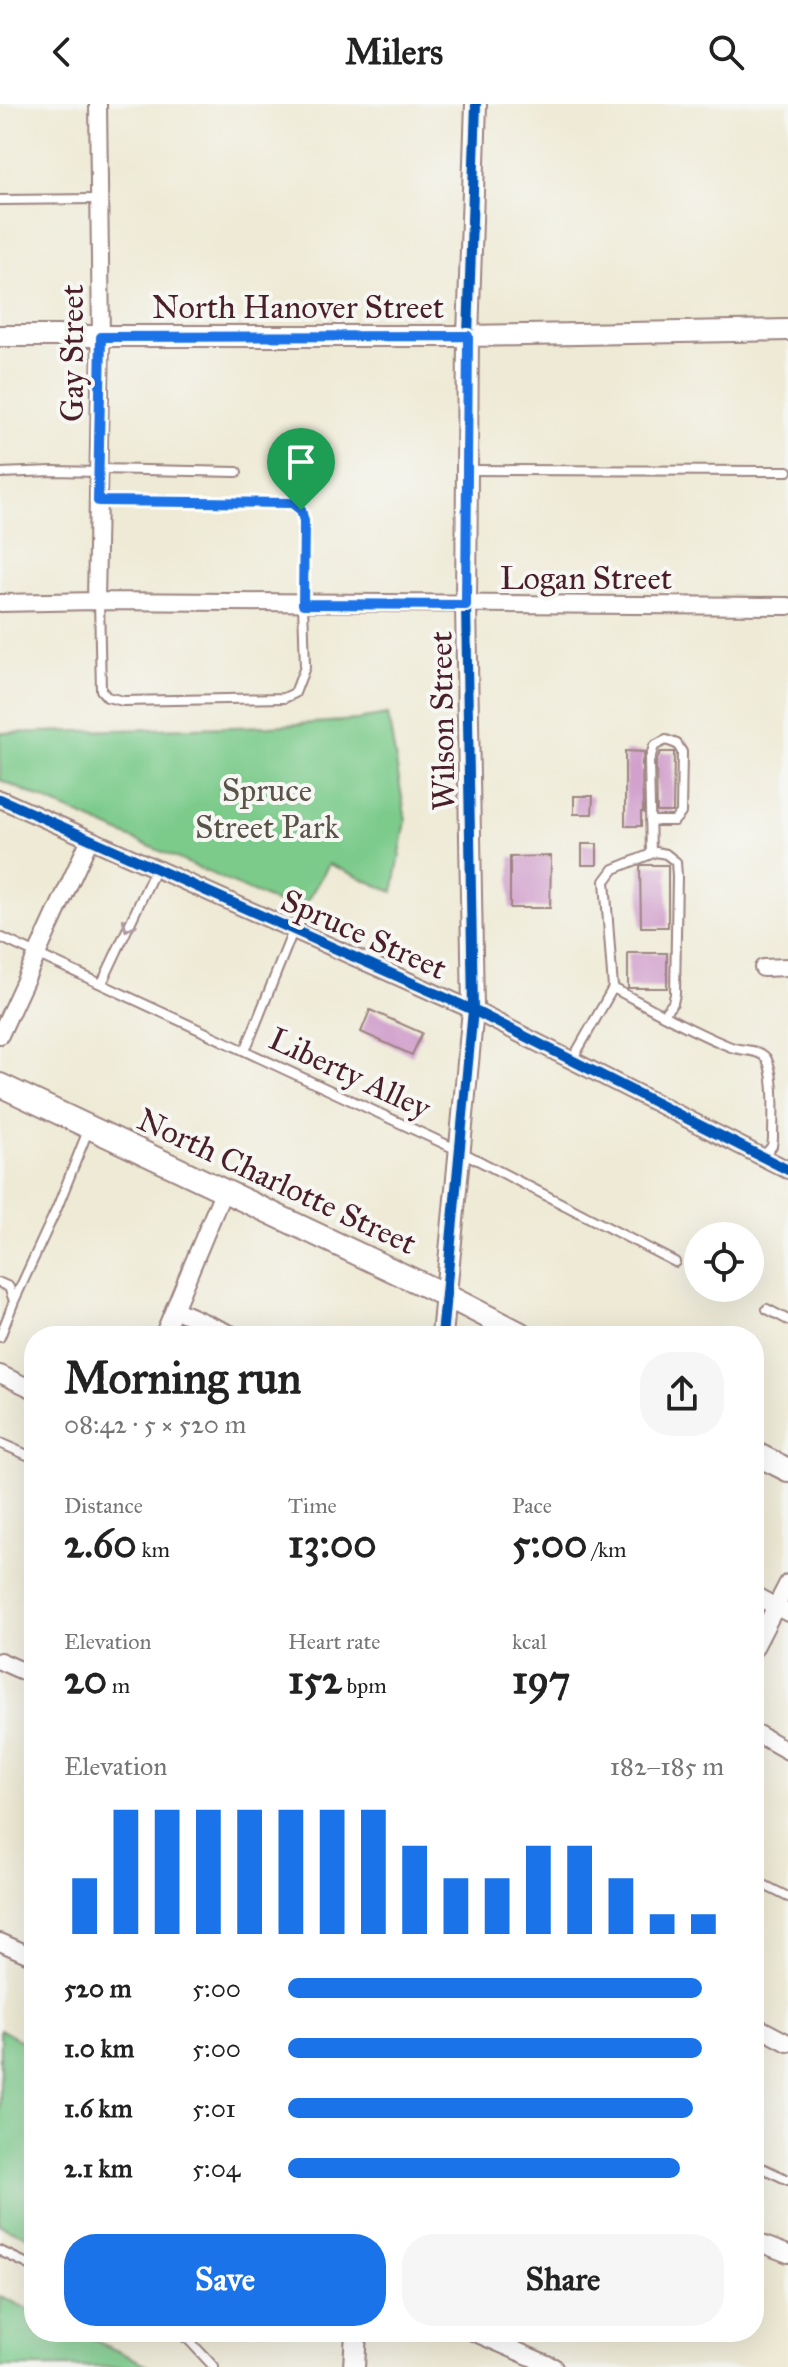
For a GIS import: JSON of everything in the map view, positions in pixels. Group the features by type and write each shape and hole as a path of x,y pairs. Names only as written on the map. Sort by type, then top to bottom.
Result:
{"main road":[{"name":"North Charlotte Street","path":"0,1085 447,1296 494,1326"},
{"path":"764,1458 788,1470"}],"street":[{"name":"Gay Street","path":"98,104 101,337 98,601"},
{"name":"Wilson Street","path":"443,1326 473,1010 466,605 468,336 476,104"},
{"name":"North Hanover Street","path":"0,336 468,336 788,330"},
{"name":"Logan Street","path":"0,603 788,606"},
{"name":"Spruce Street","path":"0,799 473,1010 788,1170"},
{"path":"0,1035 89,841"},
{"path":"763,968 788,967"},
{"path":"167,1326 223,1192"},
{"path":"174,1309 212,1326"},
{"path":"0,1374 24,1385"},
{"path":"764,1635 782,1610 788,1583"},
{"path":"764,1600 782,1610"},
{"path":"0,1661 24,1672"},
{"path":"764,1738 788,1751"},
{"path":"0,1942 24,1953"},
{"path":"764,2030 788,2043"},
{"path":"764,2245 788,2254"},
{"path":"354,2367 355,2342"},
{"path":"495,2342 548,2366"}],"lane":[{"path":"0,200 99,199"},
{"path":"467,470 788,471"},
{"path":"0,473 237,472"},
{"path":"98,501 292,503 301,510 304,521 305,667 295,693 284,698 123,701 107,697 101,690 98,601"},
{"path":"650,821 674,821 681,813 682,752 677,744 666,740 654,746 649,762 650,821 651,854"},
{"path":"572,1061 613,988 605,881 614,869 656,852 666,854 676,862 677,876 675,994 673,1003 663,1015"},
{"path":"102,983 155,870"},
{"path":"245,1051 293,931"},
{"name":"Liberty Alley","path":"0,937 460,1151 675,1262"},
{"path":"613,988 734,1049 761,1054 767,1059 771,1072 773,1139 772,1146 763,1157"},
{"path":"0,1337 89,1128"},
{"path":"0,1283 9,1287 14,1301"},
{"path":"767,1309 788,1320"},
{"path":"0,1443 24,1454"},
{"path":"764,1885 788,1897"},
{"path":"764,2169 788,2180"},
{"path":"0,2251 24,2262"},
{"path":"191,2342 214,2367"}],"green space":[{"name":"Spruce Street Park","path":"388,715 406,821 393,892 329,864 300,913 0,780 0,733 270,726"},
{"path":"0,2029 24,2042 24,2235 0,2225"},
{"path":"0,2296 24,2307 24,2342 98,2342 152,2367 0,2367"}],"building":[{"path":"625,751 645,752 642,762 641,826 625,826"},
{"path":"660,752 674,752 673,812 657,812 656,763"},
{"path":"574,796 593,796 592,814 574,814"},
{"path":"582,844 597,844 597,865 582,865"},
{"path":"551,856 550,908 510,908 510,857"},
{"path":"642,865 668,865 668,927 641,927"},
{"path":"628,953 667,953 667,988 628,988"},
{"path":"370,1010 422,1033 412,1055 361,1032"}],"cycle path":[{"path":"443,1326 473,1010 466,605 468,336 476,104"},
{"path":"0,799 473,1010 788,1170"}],"route":[{"path":"468,336 466,605 303,604 304,521 301,510 292,503 98,501 101,337 468,336"}]}
